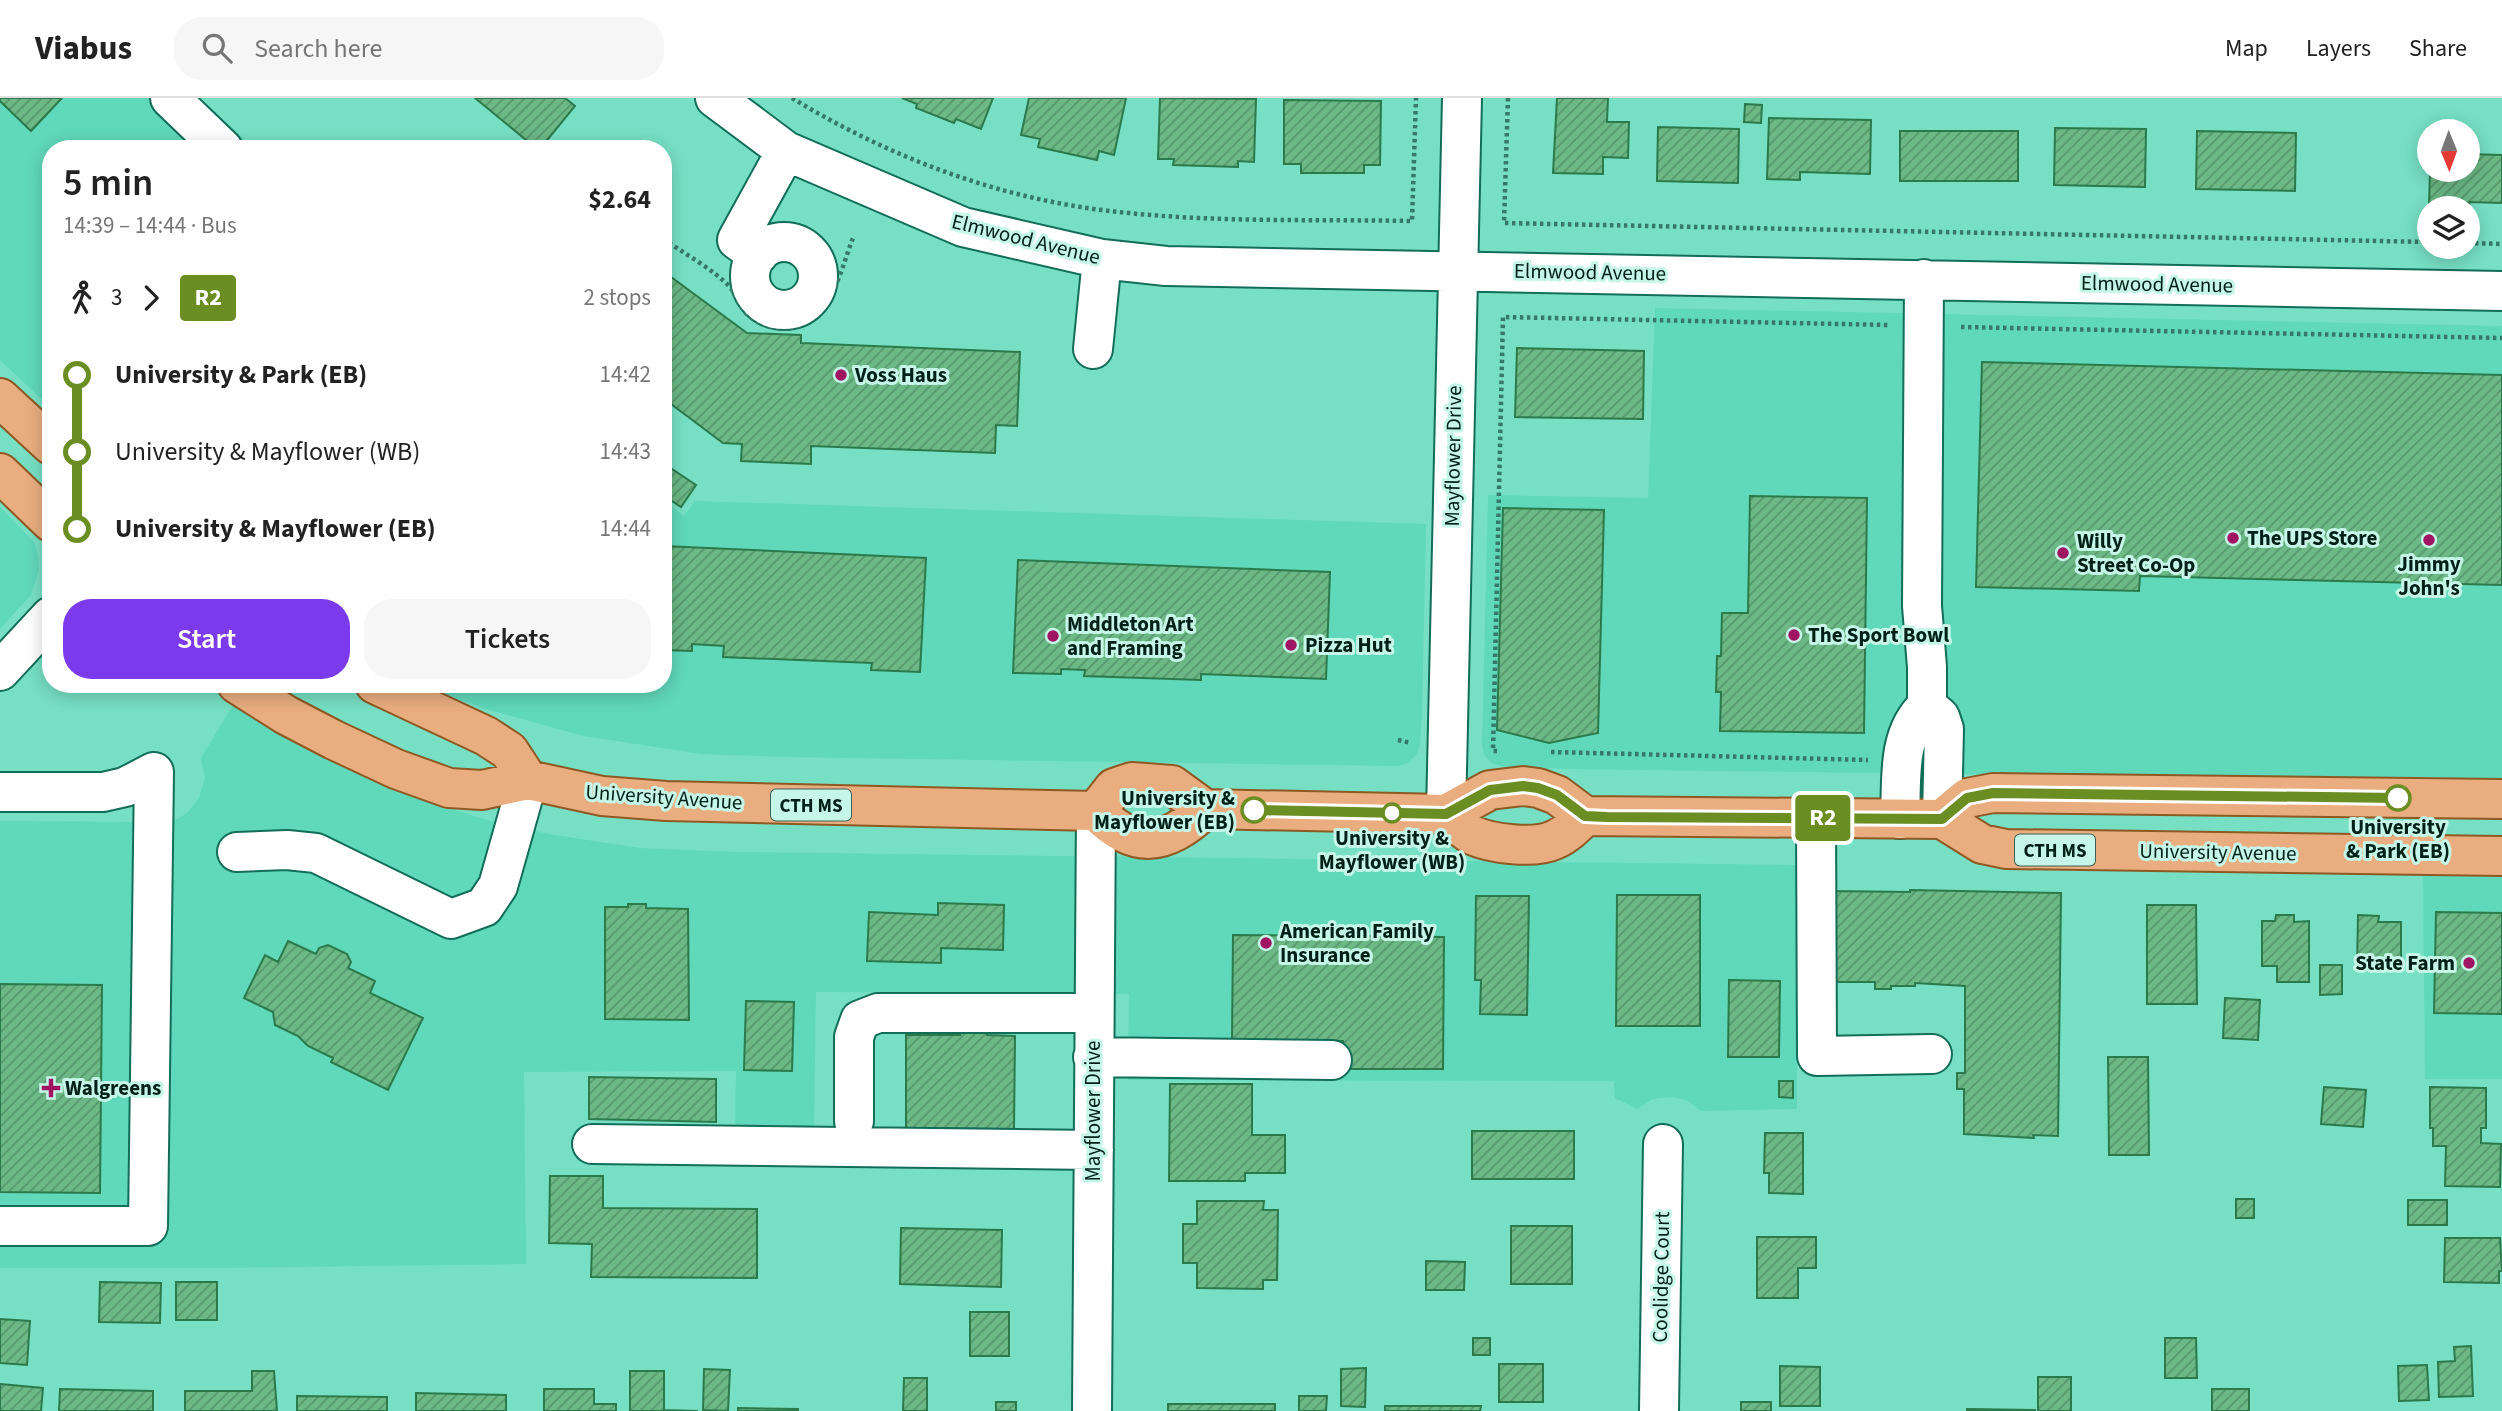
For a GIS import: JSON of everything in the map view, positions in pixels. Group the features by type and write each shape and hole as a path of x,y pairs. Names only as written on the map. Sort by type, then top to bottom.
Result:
{"main road":[{"path":"0,398 42,437"},
{"path":"0,473 42,513"},
{"name":"University Avenue","path":"252,693 313,730 385,764 449,788 482,790 528,780 617,798 1096,811"},
{"path":"394,693 486,736 509,751 528,780"},
{"path":"1205,809 1179,832 1166,837 1150,838 1122,833 1096,811 1114,788 1132,782 1172,785 1205,809 1446,814 1490,790 1523,786 1557,795 1585,816 1942,819 1967,798 1993,793 2502,799"},
{"path":"1446,814 1465,830 1482,839 1535,845 1564,835 1585,816"},
{"name":"University Avenue","path":"1942,819 1982,844 2000,849 2502,856"}],"street":[{"path":"170,98 214,140"},
{"name":"Elmwood Avenue","path":"715,98 786,151 963,227 1102,259 1166,266 2502,291"},
{"name":"Mayflower Drive","path":"1446,814 1462,98"},
{"path":"758,255 737,240 786,151"},
{"path":"1093,349 1102,259"},
{"path":"1900,819 1905,744 1913,721 1927,706 1922,606 1924,279"},
{"path":"0,671 42,627"},
{"path":"1927,706 1937,712 1944,729 1942,819"},
{"path":"0,792 103,792 125,787 154,772 148,1226 0,1226"},
{"path":"237,852 288,850 316,853 451,919 484,907 498,886 528,780"},
{"name":"Mayflower Drive","path":"1092,1411 1096,811"},
{"path":"1816,818 1816,1056 1932,1054"},
{"path":"854,1121 854,1037 860,1020 878,1013 1094,1013"},
{"path":"1093,1057 1332,1060"},
{"path":"592,1144 1094,1150"},
{"name":"Coolidge Court","path":"1660,1411 1664,1144"}],"path":[{"path":"792,98 862,138 913,160 958,177 1056,202 1107,211 1153,215 1412,221 1416,98"},
{"path":"1508,98 1504,223 2417,242"},
{"path":"2480,243 2502,244"}],"shaded area":[{"path":"0,98 200,98 245,140 42,140 42,400 0,360"},
{"path":"1655,308 2502,326 2502,781 1511,768 1493,764 1484,755 1482,746 1488,495 1648,498"},
{"path":"695,501 1426,524 1420,745 1417,754 1408,763 1398,766 701,754 584,736 482,708 442,693 672,693 672,507 684,516"},
{"path":"0,507 34,542 39,570 31,595 0,629"},
{"path":"233,705 342,766 441,806 549,834 639,848 737,852 1797,865 1797,1109 1701,1111 1686,1100 1670,1097 1653,1099 1637,1109 1615,1098 1614,1081 1128,1080 1129,994 816,992 814,1130 735,1129 736,1071 524,1072 526,1264 0,1268 0,821 156,822 178,819 188,812 199,798 205,778 201,758"},
{"path":"2423,873 2502,875 2502,1079 2425,1079"}],"building":[{"path":"0,98 62,98 31,131"},
{"path":"475,98 565,98 575,106 547,140 526,140"},
{"path":"902,98 993,98 981,129 956,119 954,123 916,108 917,104"},
{"path":"1029,98 1126,98 1114,155 1099,151 1097,160 1038,147 1040,139 1021,135"},
{"path":"1160,98 1256,99 1254,162 1238,161 1238,167 1173,165 1174,159 1158,159"},
{"path":"1557,98 1608,98 1607,122 1629,122 1628,158 1603,157 1603,174 1553,173"},
{"path":"1284,100 1381,101 1380,165 1364,165 1364,173 1301,173 1301,164 1284,164"},
{"path":"1745,104 1762,105 1761,123 1744,122"},
{"path":"1769,118 1871,120 1870,174 1800,172 1800,180 1767,179"},
{"path":"1658,127 1739,129 1738,183 1657,181"},
{"path":"2055,128 2146,129 2145,187 2054,185"},
{"path":"1900,131 2018,131 2018,181 1900,181"},
{"path":"2197,131 2296,133 2295,191 2196,189"},
{"path":"2480,154 2502,155 2502,203 2480,202 2480,196 2429,196 2430,182 2480,182"},
{"name":"Voss Haus","path":"672,278 747,333 801,335 801,343 1020,352 1017,426 996,425 995,453 811,446 811,464 741,461 742,444 723,443 672,405"},
{"path":"1517,348 1644,351 1643,419 1515,417"},
{"path":"1982,362 2502,375 2502,585 2140,576 2139,591 1976,587"},
{"path":"672,469 696,485 681,507 672,501"},
{"name":"The Sport Bowl","path":"1750,496 1867,498 1864,733 1720,731 1721,692 1716,692 1717,656 1721,656 1722,613 1748,613"},
{"path":"1503,508 1604,510 1598,733 1549,743 1497,730"},
{"path":"672,546 926,558 920,672 871,670 872,663 723,657 724,646 692,644 692,651 672,650"},
{"path":"1018,560 1330,572 1326,679 1201,674 1201,680 1084,676 1085,670 1061,669 1061,674 1013,673"},
{"path":"1829,891 2061,893 2058,1136 2033,1135 2034,1138 1964,1134 1964,1089 1957,1089 1957,1073 1965,1073 1965,986 1915,983 1915,986 1875,989 1875,982 1828,982"},
{"path":"1617,895 1700,895 1700,1026 1616,1026"},
{"path":"1476,896 1529,896 1527,1015 1480,1014 1481,980 1475,980"},
{"path":"938,903 1004,905 1003,950 941,948 941,963 867,961 869,912 938,915"},
{"path":"628,904 646,904 646,908 688,909 689,1020 605,1019 605,907 628,907"},
{"path":"2147,905 2196,905 2197,1004 2147,1004"},
{"name":"State Farm","path":"2436,912 2502,913 2502,1014 2434,1013"},
{"path":"2276,915 2294,915 2294,922 2309,921 2309,982 2277,982 2277,966 2262,966 2262,921 2275,921"},
{"path":"2358,915 2379,916 2378,922 2401,922 2401,969 2357,968"},
{"path":"1233,935 1444,937 1443,1069 1342,1069 1343,1041 1232,1040"},
{"path":"288,941 316,954 319,948 328,945 347,954 351,962 348,968 375,981 370,993 423,1018 388,1090 331,1062 333,1058 275,1025 273,1012 244,998 265,955 278,962"},
{"path":"2320,965 2342,965 2342,994 2320,995"},
{"path":"1729,980 1780,981 1779,1057 1728,1057"},
{"name":"Walgreens","path":"0,984 102,985 100,1193 0,1192"},
{"path":"2225,998 2260,1000 2258,1040 2223,1038"},
{"path":"746,1001 794,1002 792,1071 744,1070"},
{"path":"960,1030 987,1030 987,1035 1015,1036 1014,1129 906,1128 906,1035 960,1035"},
{"path":"2108,1057 2148,1057 2149,1155 2109,1155"},
{"path":"589,1077 716,1079 716,1122 589,1119"},
{"path":"1779,1081 1793,1081 1793,1098 1779,1097"},
{"path":"1170,1084 1252,1084 1252,1135 1285,1135 1285,1173 1245,1173 1245,1181 1169,1181"},
{"path":"2324,1087 2366,1090 2363,1127 2321,1124"},
{"path":"2430,1087 2486,1088 2486,1128 2481,1128 2481,1143 2501,1144 2500,1187 2445,1186 2446,1146 2433,1146"},
{"path":"1472,1131 1574,1131 1574,1179 1472,1179"},
{"path":"1765,1133 1803,1133 1803,1194 1769,1193 1769,1173 1764,1173"},
{"path":"550,1176 603,1176 603,1208 757,1209 757,1278 591,1277 592,1244 549,1243"},
{"path":"2236,1199 2254,1199 2254,1218 2236,1218"},
{"path":"2408,1200 2447,1200 2447,1225 2408,1225"},
{"path":"1197,1201 1264,1201 1263,1210 1278,1210 1277,1280 1263,1280 1263,1289 1197,1288 1197,1263 1183,1263 1183,1224 1197,1224"},
{"path":"1511,1226 1572,1226 1572,1284 1511,1284"},
{"path":"901,1228 1002,1230 1001,1287 900,1284"},
{"path":"1757,1237 1816,1237 1816,1268 1798,1268 1798,1298 1757,1298"},
{"path":"2445,1238 2500,1238 2502,1271 2499,1271 2499,1283 2444,1282"},
{"path":"1426,1261 1465,1262 1464,1290 1426,1290"},
{"path":"100,1282 161,1283 160,1323 99,1322"},
{"path":"176,1282 217,1282 217,1320 176,1320"},
{"path":"970,1312 1009,1312 1009,1356 970,1356"},
{"path":"0,1319 30,1321 27,1365 0,1363"},
{"path":"1473,1338 1490,1338 1490,1355 1473,1355"},
{"path":"2165,1338 2196,1338 2197,1378 2165,1378"},
{"path":"2471,1346 2473,1396 2439,1397 2438,1362 2455,1361 2454,1347"},
{"path":"1499,1364 1543,1364 1543,1402 1499,1402"},
{"path":"2427,1365 2429,1400 2399,1401 2398,1366"},
{"path":"1780,1366 1820,1367 1820,1406 1780,1406"},
{"path":"1366,1368 1365,1407 1341,1406 1341,1369"},
{"path":"704,1369 730,1370 728,1411 703,1410"},
{"path":"252,1371 274,1371 277,1411 185,1411 185,1391 252,1391"},
{"path":"630,1371 664,1371 664,1410 698,1411 630,1411"},
{"path":"2038,1377 2071,1377 2071,1411 2038,1411"},
{"path":"2038,1377 2071,1377 2071,1411 2038,1411"},
{"path":"904,1378 927,1378 927,1411 903,1411"},
{"path":"0,1384 43,1388 41,1411 0,1411"},
{"path":"60,1389 153,1391 153,1411 59,1411"},
{"path":"544,1389 594,1389 594,1404 616,1404 616,1411 544,1411"},
{"path":"2212,1389 2249,1389 2249,1411 2212,1411"},
{"path":"416,1393 506,1395 506,1411 416,1411"},
{"path":"297,1396 387,1397 387,1411 297,1411"},
{"path":"1299,1396 1327,1396 1326,1411 1299,1411"},
{"path":"996,1402 1016,1402 1016,1411 996,1411"},
{"path":"1741,1402 1771,1402 1771,1411 1741,1411"},
{"path":"1168,1404 1275,1404 1275,1411 1168,1411"},
{"path":"1385,1406 1481,1406 1480,1411 1385,1411"},
{"path":"738,1408 798,1409 798,1411 738,1411"},
{"path":"2035,1410 2035,1411 1967,1411"},
{"path":"2035,1410 2035,1411 1967,1411"}],"bus line":[{"name":"R2","path":"1254,810 1446,814 1490,790 1523,786 1557,795 1585,816 1607,817 1942,819 1967,798 1993,793 2398,798"}],"place":[{"name":"Voss Haus","path":"841,375"},
{"name":"The UPS Store","path":"2233,538"},
{"name":"Jimmy John's","path":"2429,540"},
{"name":"Willy Street Co-Op","path":"2063,553"},
{"name":"The Sport Bowl","path":"1794,635"},
{"name":"Middleton Art and Framing","path":"1053,636"},
{"name":"Pizza Hut","path":"1291,645"},
{"name":"University & Park (EB)","path":"2398,798"},
{"name":"University & Mayflower (EB)","path":"1254,810"},
{"name":"University & Mayflower (WB)","path":"1392,813"},
{"name":"American Family Insurance","path":"1266,943"},
{"name":"State Farm","path":"2469,963"},
{"name":"Walgreens","path":"51,1088"}]}
